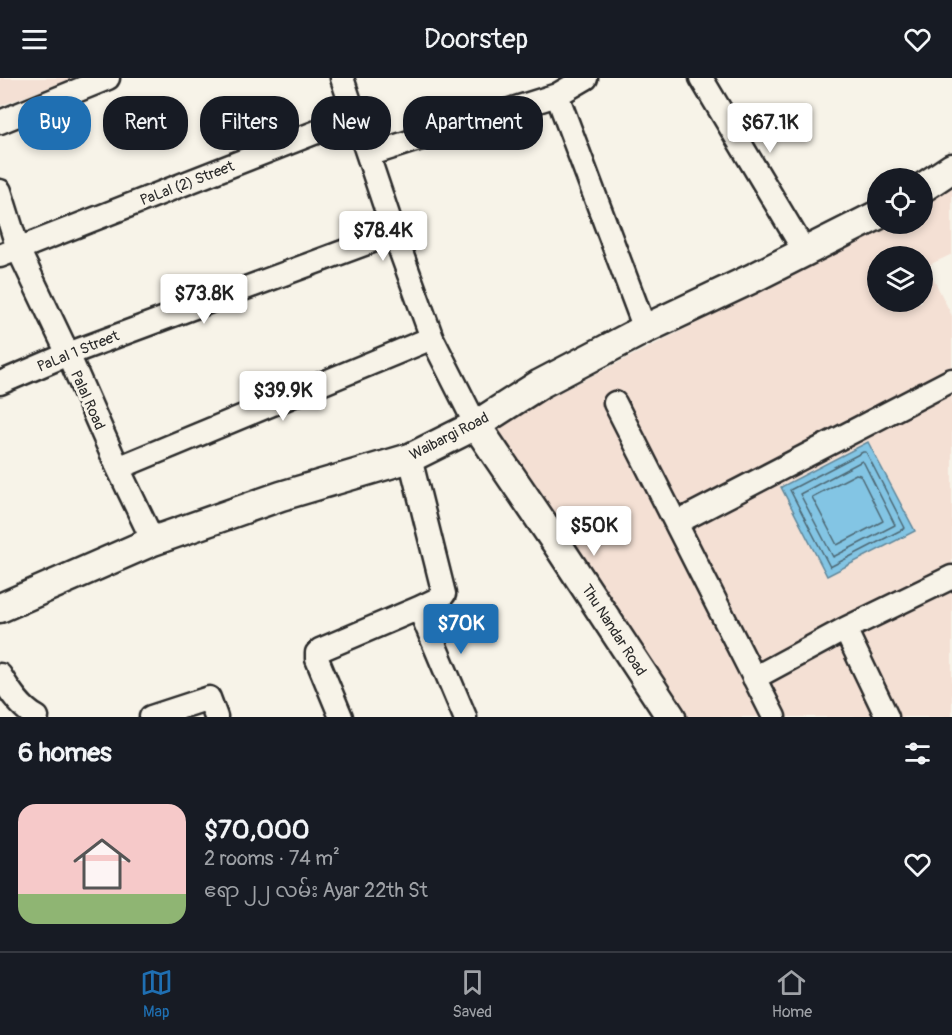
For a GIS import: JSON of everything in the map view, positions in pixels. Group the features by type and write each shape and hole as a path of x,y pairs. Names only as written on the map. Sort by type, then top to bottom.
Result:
{"main road":[{"path":"933,181 952,168"},
{"name":"Waibargi Road","path":"0,608 153,541 281,496 410,458 476,425 540,384 645,329 867,221"},
{"name":"Thu Nandar Road","path":"476,425 671,717"}],"street":[{"path":"0,122 108,78"},
{"path":"342,78 348,96"},
{"path":"368,155 557,95 586,78"},
{"path":"701,78 805,252"},
{"path":"557,95 645,329"},
{"name":"PaLal (2) Street","path":"9,253 311,134"},
{"path":"366,150 432,338 476,425"},
{"name":"Palal Road","path":"0,191 9,253 68,354 153,541"},
{"name":"PaLal 1 Street","path":"0,383 68,354 394,233"},
{"path":"118,468 432,338"},
{"path":"676,523 952,380"},
{"path":"615,403 774,717"},
{"path":"340,717 317,659 317,653 419,608 444,594 410,458"},
{"path":"754,678 845,629 952,577"},
{"path":"419,608 465,717"},
{"path":"845,629 887,717"},
{"path":"0,675 29,713 37,717"},
{"path":"151,717 213,708"}],"shaded area":[{"path":"0,78 73,78 26,96 18,96 18,99 0,106"},
{"path":"952,186 952,254 933,263 933,246 867,246 867,312 933,312 933,278 952,316 952,717 684,717 493,444 501,422 868,234 933,234 933,198"}],"water":[{"path":"868,442 915,531 827,576 781,487"}]}
